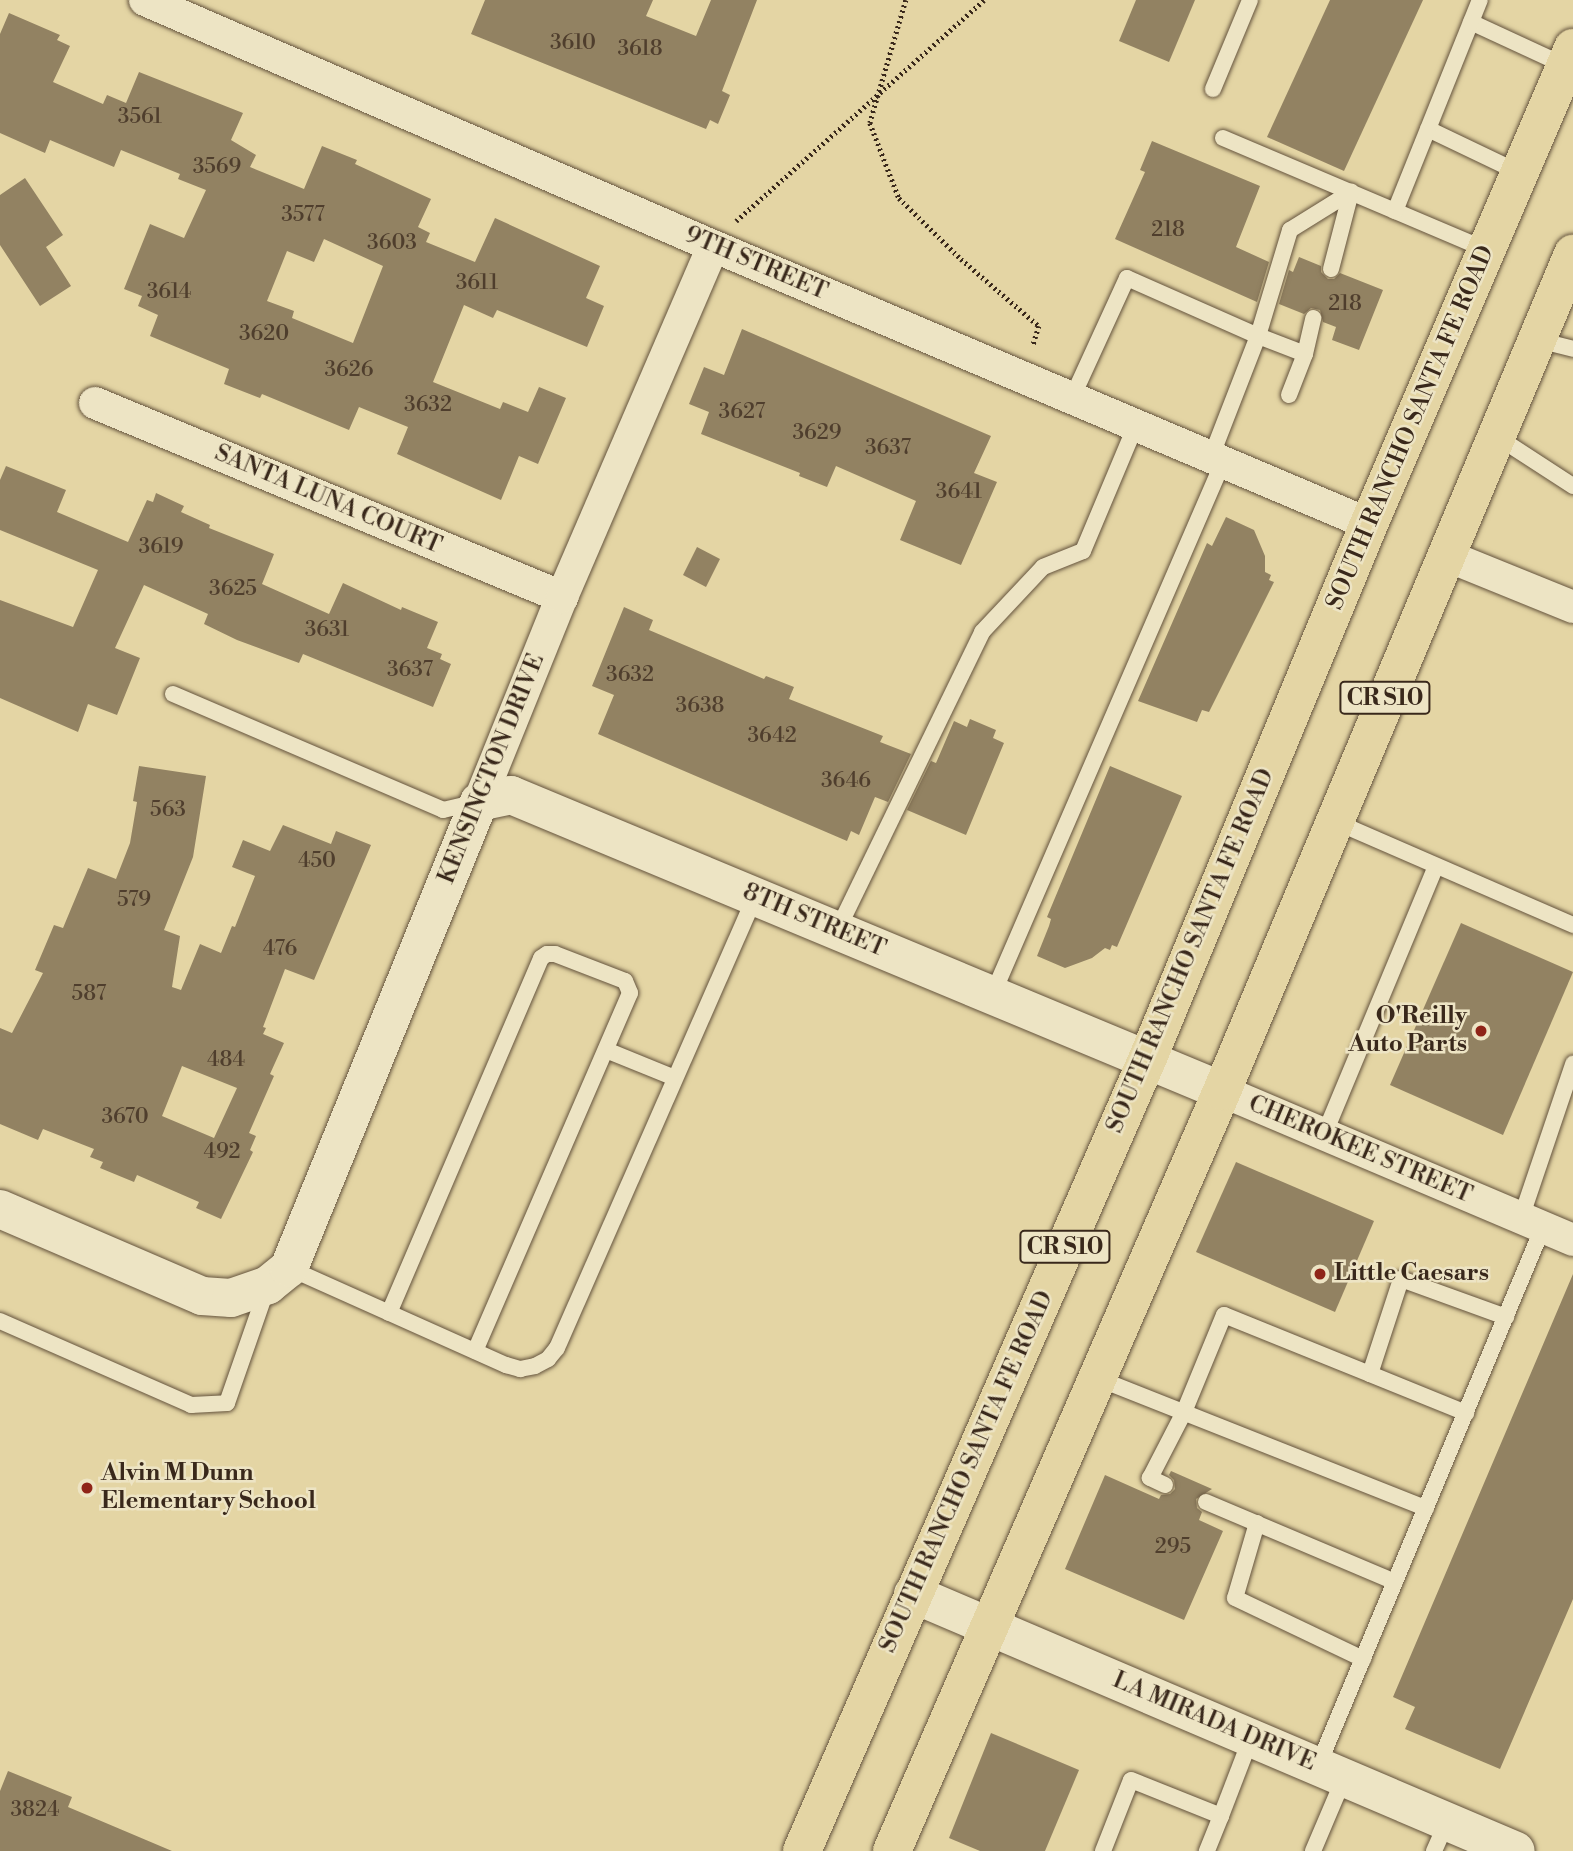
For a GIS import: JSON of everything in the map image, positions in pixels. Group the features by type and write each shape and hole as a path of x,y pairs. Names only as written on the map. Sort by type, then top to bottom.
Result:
{"main road":[{"name":"SOUTH RANCHO SANTA FE ROAD","path":"803,1851 1147,1060 1369,524 1569,57"},
{"name":"CR S10","path":"892,1851 1222,1091 1496,436 1555,345 1570,269"}],"street":[{"name":"9TH STREET","path":"163,4 713,247 1369,524"},
{"name":"KENSINGTON DRIVE","path":"278,1277 479,802 562,597 713,247"},
{"name":"SANTA LUNA COURT","path":"94,403 562,597"},
{"path":"1445,555 1573,607"},
{"name":"8TH STREET","path":"479,802 511,795 1147,1060"},
{"name":"CHEROKEE STREET","path":"1147,1060 1573,1240"},
{"path":"0,1209 202,1296 231,1298 278,1277"},
{"name":"LA MIRADA DRIVE","path":"913,1594 1331,1772 1441,1836 1516,1851"}],"lane":[{"path":"1213,89 1250,0"},
{"path":"1395,211 1480,0"},
{"path":"1471,22 1569,57"},
{"path":"1428,129 1520,173"},
{"path":"1223,138 1487,250"},
{"path":"1331,270 1351,192"},
{"path":"992,996 1217,459 1290,230 1351,192"},
{"path":"1072,398 1127,278 1305,354"},
{"path":"1289,395 1305,354 1313,318"},
{"path":"837,931 982,632 1043,567 1083,551 1136,425"},
{"path":"1496,436 1573,486"},
{"path":"173,694 443,810 479,802"},
{"path":"1334,821 1573,925"},
{"path":"1324,1135 1436,866"},
{"path":"0,1321 191,1405 228,1403 278,1277 389,1313 520,1369 548,1359 557,1348 755,896"},
{"path":"389,1313 541,958 547,954 555,954 625,981 630,993 475,1351"},
{"path":"606,1050 675,1079"},
{"path":"1313,1851 1331,1772 1363,1660 1506,1317 1573,1064"},
{"path":"1370,1374 1401,1279 1506,1317"},
{"path":"1165,1485 1150,1478 1184,1412 1224,1315 1466,1413"},
{"path":"1097,1378 1426,1508"},
{"path":"1206,1502 1395,1582"},
{"path":"1257,1523 1235,1598 1363,1660"},
{"path":"1207,1851 1251,1738"},
{"path":"1103,1851 1131,1780 1221,1816"}],"path":[{"path":"906,0 870,123 899,198 961,259 1039,326 1023,377"},
{"path":"713,247 748,208 984,0"}],"building":[{"path":"485,0 653,0 646,16 696,36 711,0 757,0 722,91 730,95 718,124 710,120 706,129 471,34"},
{"path":"1136,0 1195,0 1169,62 1119,41"},
{"path":"1330,0 1423,0 1344,171 1267,137"},
{"path":"9,13 60,35 57,40 70,46 53,82 103,104 107,95 126,103 139,72 243,113 231,140 256,155 250,167 304,189 322,146 357,160 355,164 431,199 418,227 430,233 426,242 475,262 495,218 600,266 586,298 604,306 587,347 497,310 493,318 464,305 433,382 500,409 503,402 528,412 539,387 566,398 538,464 519,456 501,500 397,454 408,427 359,407 349,430 262,394 260,398 224,384 229,369 150,336 158,315 138,306 142,296 124,289 150,224 184,238 206,190 178,179 180,174 121,150 114,167 50,140 45,153 0,133 0,34","holes":["324,239 383,266 353,343 292,318 294,311 267,301 287,251 314,262"]},
{"path":"1152,141 1260,186 1236,247 1269,262 1257,302 1115,239 1145,172 1140,170"},
{"path":"25,178 63,235 46,247 71,286 40,306 0,245 0,195"},
{"path":"1299,257 1321,266 1321,272 1328,279 1334,279 1340,273 1383,290 1359,350 1332,340 1336,327 1323,322 1320,310 1311,308 1304,314 1279,304 1289,270 1293,272"},
{"path":"742,329 991,436 974,473 997,482 961,565 900,540 916,501 836,466 827,487 799,476 800,473 701,434 709,412 689,404 704,367 724,375"},
{"path":"6,466 66,490 57,512 128,542 147,500 153,502 156,493 184,506 181,512 210,525 209,528 274,554 262,584 329,614 343,583 401,610 402,607 438,622 427,648 442,654 440,659 451,664 433,707 303,654 299,663 237,640 204,624 208,614 144,585 115,648 140,658 117,715 88,704 78,732 0,698 0,600 73,627 98,570 0,530 0,480"},
{"path":"1226,517 1254,530 1265,556 1265,572 1271,575 1269,580 1274,582 1209,712 1202,710 1197,722 1138,701 1207,543 1212,546"},
{"path":"697,547 720,559 706,587 683,575"},
{"path":"624,607 653,620 649,630 764,679 766,676 794,687 789,699 883,736 880,742 911,754 888,802 875,797 859,835 851,831 847,841 598,734 614,695 592,686"},
{"path":"970,719 996,730 993,738 1004,743 966,835 907,810 931,761 936,763 954,721 967,727"},
{"path":"139,766 206,776 193,857 164,930 180,936 172,987 181,990 200,944 221,953 232,926 235,927 255,876 232,867 243,840 270,851 283,825 331,844 336,831 371,845 314,980 285,969 263,1027 266,1028 263,1034 284,1043 270,1074 274,1076 249,1133 256,1136 250,1150 253,1152 221,1219 196,1208 199,1202 137,1175 134,1182 100,1168 103,1162 90,1157 94,1149 43,1129 38,1140 0,1124 0,1028 12,1033 43,973 35,970 54,925 63,928 88,868 116,879 130,843 137,802 133,801","holes":["182,1066 237,1088 214,1138 162,1116"]},
{"path":"1110,766 1182,796 1117,947 1112,945 1110,950 1105,948 1092,958 1065,968 1037,956 1051,919 1047,917"},
{"name":"O'Reilly Auto Parts","path":"1461,923 1573,972 1503,1135 1390,1085"},
{"path":"1236,1162 1374,1221 1335,1312 1196,1252"},
{"path":"1573,1274 1573,1599 1500,1769 1405,1729 1415,1707 1393,1697"},
{"path":"1171,1471 1212,1489 1196,1499 1197,1508 1202,1512 1199,1520 1223,1531 1184,1620 1065,1569 1105,1475 1159,1499 1161,1495 1170,1494 1175,1489 1174,1480 1169,1475"},
{"path":"991,1733 1079,1770 1045,1851 980,1851 949,1838"},
{"path":"8,1771 72,1797 68,1807 172,1851 0,1851 0,1791"}],"place":[{"name":"O'Reilly Auto Parts","path":"1481,1031"},
{"name":"Little Caesars","path":"1320,1274"},
{"name":"Alvin M Dunn Elementary School","path":"87,1488"}]}
